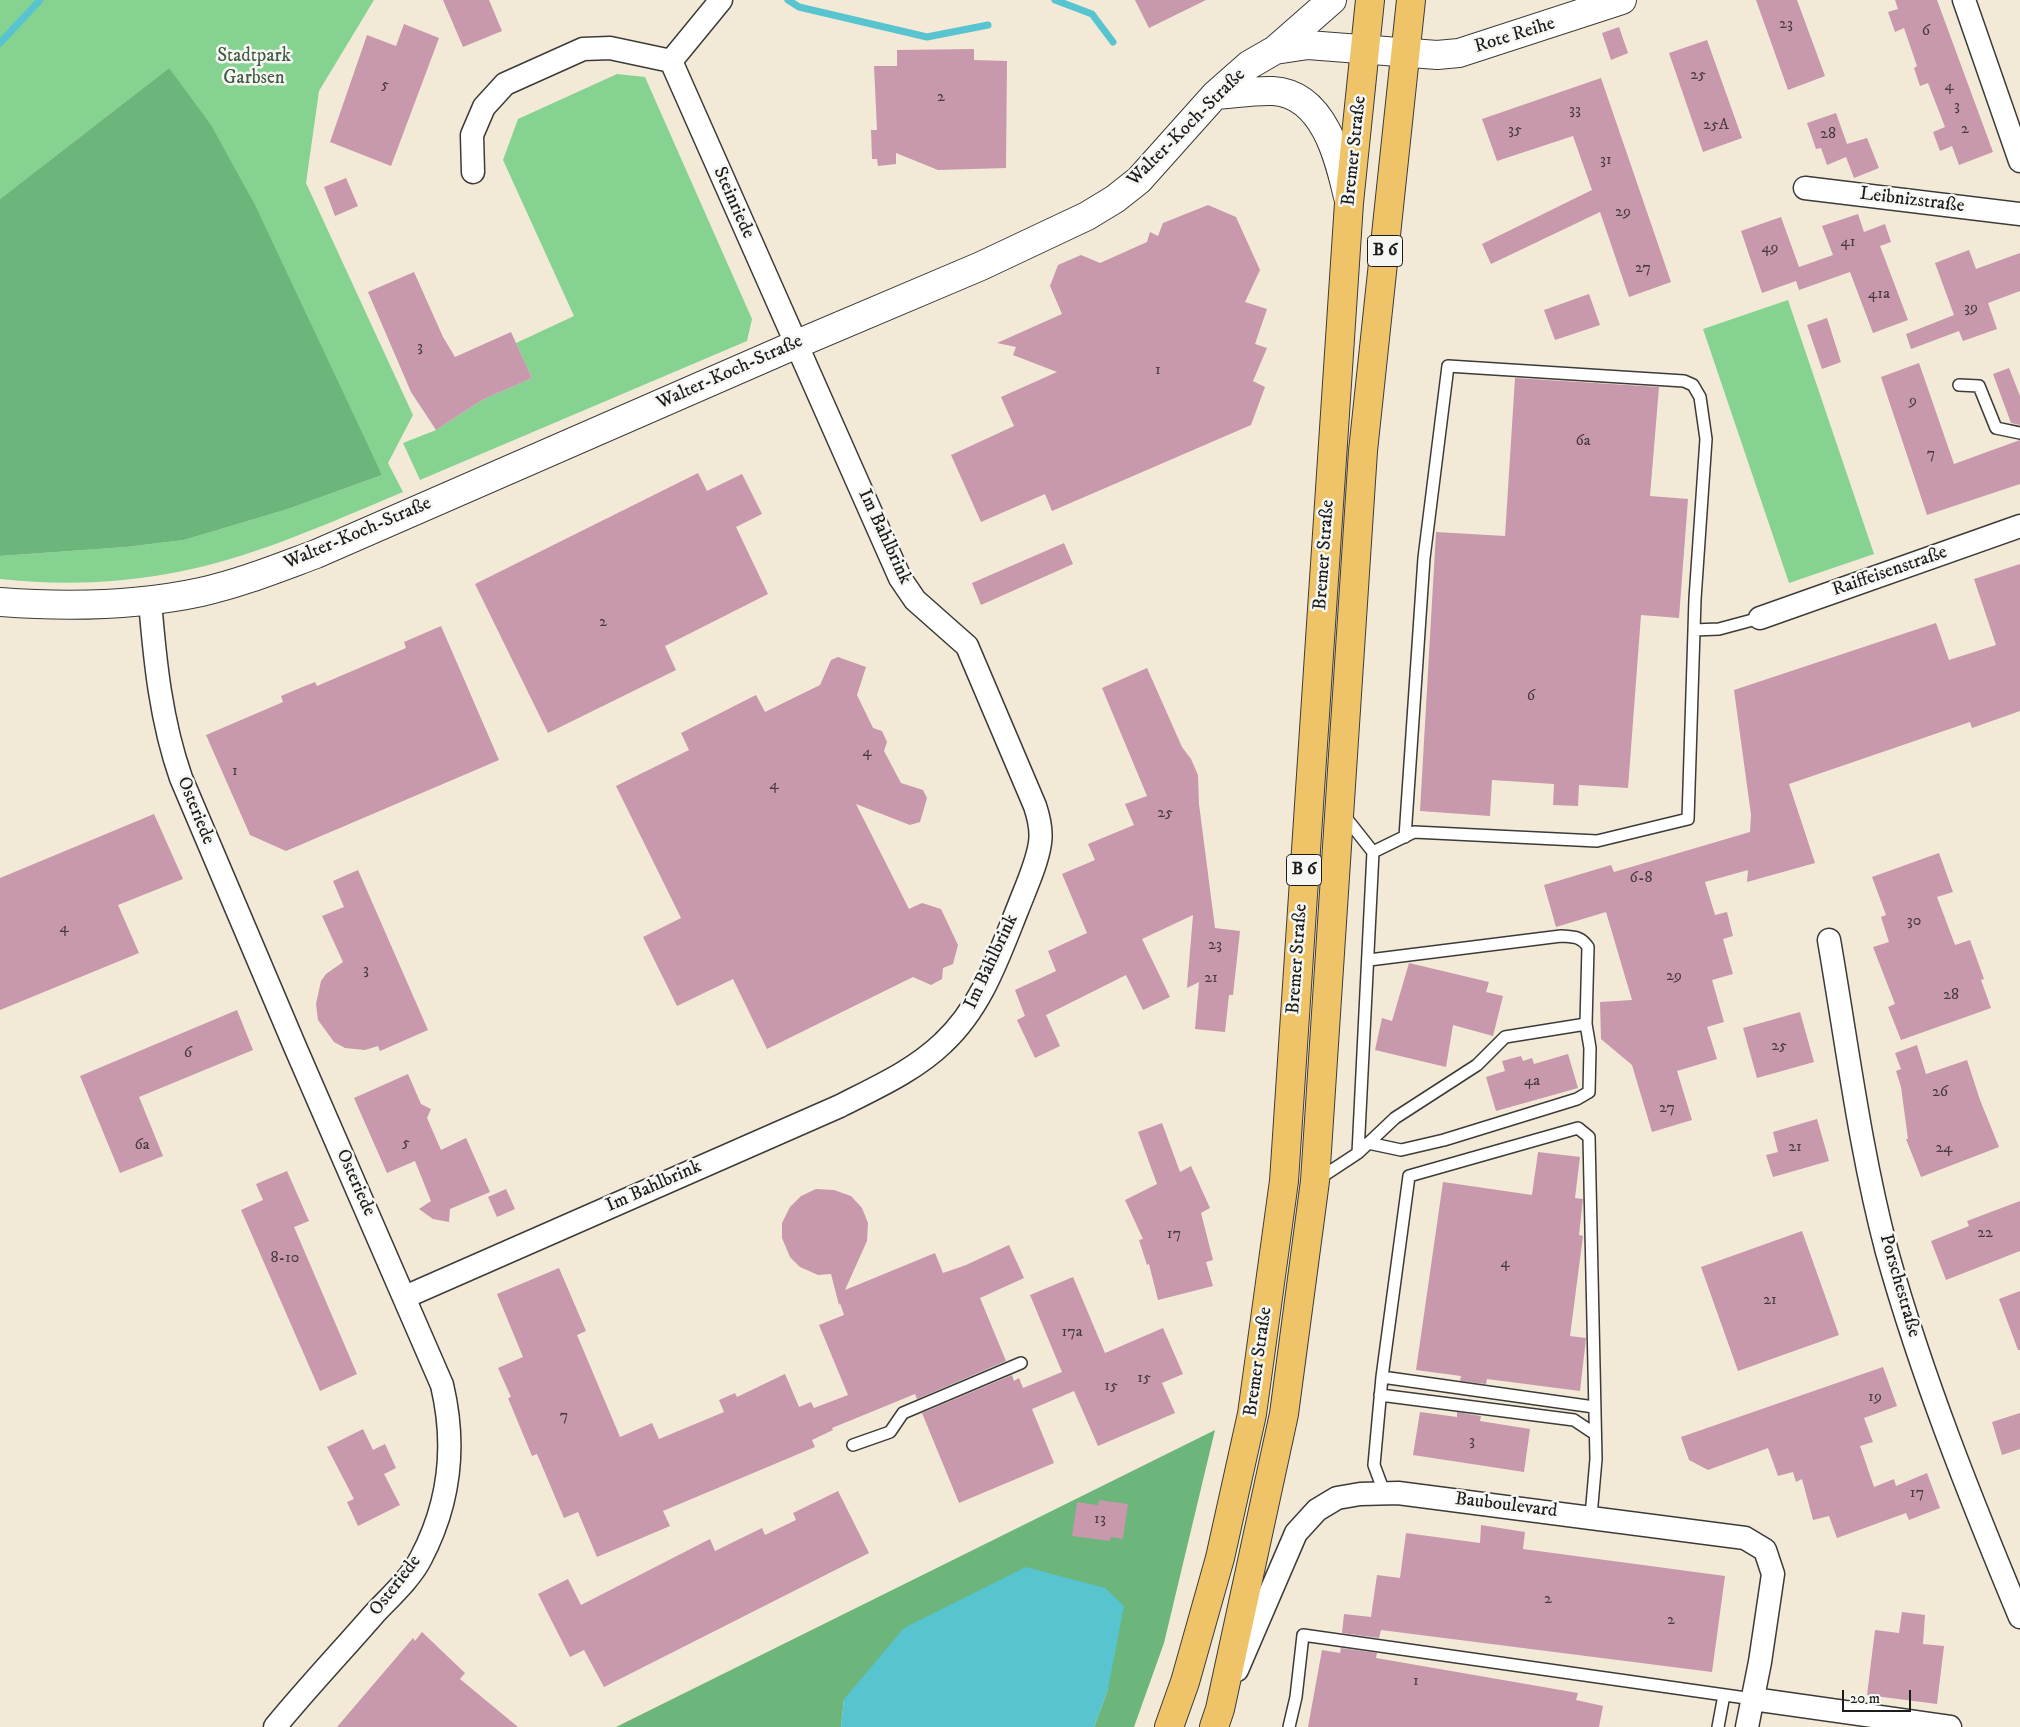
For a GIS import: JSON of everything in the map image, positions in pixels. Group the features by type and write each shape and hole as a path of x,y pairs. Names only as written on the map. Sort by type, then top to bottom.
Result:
{"main road":[{"name":"Bremer Straße","path":"1169,1727 1185,1682 1220,1558 1252,1414 1284,1181 1349,203 1370,0"},
{"name":"Bremer Straße","path":"1217,1718 1284,1414 1315,1181 1363,451 1411,0"}],"street":[{"path":"473,172 472,135 484,108 504,84 583,49 610,48 671,61 720,0"},
{"path":"1275,50 1332,0"},
{"name":"Rote Reihe","path":"1405,52 1438,55 1459,53 1622,0"},
{"path":"1964,0 2020,161"},
{"name":"Walter-Koch-Straße","path":"0,602 66,605 150,601 201,592 254,577 316,554 797,344 981,266 1087,216 1139,180 1159,160 1195,114 1214,95 1250,65 1275,50 1308,45 1405,52"},
{"name":"Steinriede","path":"671,61 797,344"},
{"path":"1214,95 1274,91 1294,97 1308,106 1316,113 1338,154 1349,203"},
{"name":"Leibnizstraße","path":"1805,188 2020,214"},
{"name":"Im Bahlbrink","path":"405,1297 840,1106 900,1074 930,1054 957,1029 981,994 1001,950 1040,844 1041,829 1035,806 967,646 915,600 900,578 797,344"},
{"name":"Raiffeisenstraße","path":"1760,618 2020,526"},
{"name":"Osteriede","path":"150,601 155,660 164,716 170,747 181,778 299,1058 442,1384 447,1408 450,1451 449,1471 441,1508 421,1559 275,1727"},
{"name":"Porschestraße","path":"1829,940 1864,1150 1887,1251 1934,1400 1970,1495 2020,1617"},
{"name":"Bauboulevard","path":"1217,1718 1296,1533 1317,1510 1337,1498 1391,1492 1591,1516 1746,1538 1765,1550 1773,1574 1747,1727"},
{"path":"1752,1699 1950,1727"}],"lane":[{"path":"1373,852 1405,837 1414,832 1598,841 1688,820 1694,630 1706,439 1700,397 1694,384 1684,381 1448,366 1424,558 1405,837"},
{"path":"1959,385 1979,386 1996,428 2020,433"},
{"path":"1694,630 1719,629 1760,618"},
{"path":"1338,809 1373,852 1358,1153"},
{"path":"1368,1143 1401,1150 1444,1140 1578,1099 1589,1092 1590,1048 1586,1024 1588,947 1583,940 1575,937 1542,938 1369,960"},
{"path":"1315,1181 1358,1153 1395,1118 1477,1065 1505,1038 1586,1024"},
{"path":"1391,1492 1374,1466 1382,1377 1409,1176 1578,1128 1589,1137 1596,1458 1591,1516"},
{"path":"853,1445 890,1432 903,1413 1021,1363"},
{"path":"1382,1377 1594,1407"},
{"path":"1380,1395 1574,1420 1595,1434"},
{"path":"1289,1727 1296,1697 1303,1635 1752,1699"},
{"path":"1718,1727 1724,1694"}],"green space":[{"name":"Stadtpark Garbsen","path":"0,0 374,0 319,91 306,183 413,415 388,463 403,492 287,540 198,568 104,582 63,583 0,579 0,556 126,547 184,540 288,509 382,475 169,68 0,199"},
{"path":"169,68 211,125 255,205 382,475 288,509 184,540 126,547 0,556 0,199"},
{"path":"617,74 645,77 752,319 747,341 420,480 403,443 436,430 482,400 532,378 516,343 574,316 503,160 518,119"},
{"path":"1788,300 1874,554 1789,583 1703,329"},
{"path":"1215,1430 1164,1643 1134,1727 1094,1727 1108,1689 844,1699 841,1727 616,1727"}],"water":[{"path":"1026,1567 1105,1588 1124,1606 1108,1689 1094,1727 841,1727 844,1699 904,1628"}],"building":[{"path":"443,0 489,0 502,31 463,47"},
{"path":"1135,0 1206,0 1149,28"},
{"path":"1756,0 1797,0 1825,76 1788,90"},
{"path":"1895,0 1937,0 1993,152 1959,165 1952,146 1940,151 1933,132 1945,127 1928,83 1920,86 1914,68 1917,66 1904,28 1895,32 1888,12 1898,9"},
{"path":"404,24 439,38 391,166 330,142 367,35 396,46"},
{"path":"1619,27 1628,53 1611,60 1602,33"},
{"path":"1707,40 1742,138 1703,152 1669,53"},
{"path":"974,49 974,60 1007,61 1006,168 938,170 896,153 896,164 878,166 877,159 872,159 871,130 877,130 874,66 897,66 897,50"},
{"path":"1601,78 1671,282 1629,297 1600,212 1491,264 1482,244 1592,190 1573,136 1497,161 1482,119"},
{"path":"1836,113 1847,144 1867,138 1879,168 1854,178 1846,157 1827,165 1821,148 1816,149 1807,123"},
{"path":"346,178 358,206 335,216 324,187"},
{"path":"1208,205 1236,217 1260,270 1245,302 1267,309 1255,344 1267,348 1253,381 1265,387 1251,425 1052,511 1045,494 981,522 951,455 1014,426 1001,397 1057,372 1013,355 1016,347 997,343 1062,314 1050,286 1058,265 1081,255 1100,263 1147,242 1150,232 1158,236 1163,223"},
{"path":"1858,214 1864,232 1885,224 1891,242 1880,246 1908,320 1873,333 1850,272 1799,290 1796,281 1762,293 1741,231 1781,217 1799,267 1833,255 1822,226"},
{"path":"1969,250 1976,269 2020,253 2020,291 1988,303 1997,329 1963,341 1959,331 1911,349 1906,334 1954,315 1935,263"},
{"path":"414,272 443,337 455,357 511,332 532,378 482,400 436,430 411,392 368,292"},
{"path":"1589,294 1600,325 1555,340 1544,310"},
{"path":"1827,318 1841,362 1822,369 1807,325"},
{"path":"1919,363 1954,464 2020,440 2020,484 1927,515 1881,377"},
{"path":"2009,368 2020,396 2020,425 2011,423 1993,374"},
{"path":"1515,378 1659,387 1650,496 1688,499 1679,618 1641,615 1628,788 1579,785 1578,806 1553,805 1554,784 1492,780 1490,816 1420,811 1436,532 1505,536"},
{"path":"698,473 707,491 742,474 762,514 736,527 768,594 665,646 676,670 548,733 475,584"},
{"path":"1064,543 1073,564 981,605 972,583"},
{"path":"2020,564 2020,711 1972,728 1970,722 1789,784 1815,863 1747,882 1748,870 1705,882 1715,915 1727,912 1733,936 1723,939 1733,974 1712,980 1724,1022 1707,1027 1717,1059 1677,1071 1692,1120 1652,1132 1632,1065 1601,1039 1600,1002 1632,1000 1606,912 1556,927 1544,885 1611,865 1614,872 1750,832 1751,815 1734,690 1936,623 1949,660 1996,645 1974,579"},
{"path":"441,626 499,760 286,851 250,835 206,735 283,702 281,696 315,682 317,686 406,648 404,642"},
{"path":"838,657 866,667 857,695 873,728 882,731 887,742 884,751 901,783 923,790 927,798 920,822 910,825 856,804 909,909 922,903 941,909 958,945 953,964 943,968 942,979 931,985 913,977 767,1049 733,979 677,1006 643,937 681,918 616,786 689,750 681,733 756,695 765,712 820,685 831,660"},
{"path":"1147,668 1182,747 1191,759 1198,775 1199,804 1215,928 1240,931 1233,995 1229,995 1225,1032 1195,1029 1199,982 1187,988 1193,915 1142,939 1170,997 1143,1010 1126,975 1046,1015 1060,1046 1035,1058 1017,1020 1025,1016 1015,990 1056,971 1048,951 1087,933 1062,874 1095,860 1088,844 1134,825 1125,804 1147,796 1102,688"},
{"path":"154,814 183,879 118,905 139,953 0,1010 0,878"},
{"path":"1939,853 1953,892 1937,897 1955,945 1970,940 1984,979 1981,980 1991,1008 1901,1040 1888,1007 1895,1004 1873,947 1889,942 1881,917 1886,915 1872,877"},
{"path":"358,870 428,1030 380,1051 378,1046 365,1050 345,1048 334,1042 318,1020 316,1004 321,981 326,974 343,962 322,916 344,907 333,881"},
{"path":"1409,963 1489,982 1486,992 1503,996 1493,1036 1453,1025 1446,1067 1375,1050 1382,1018 1392,1021"},
{"path":"237,1010 253,1050 139,1097 163,1156 120,1173 80,1076"},
{"path":"1800,1012 1814,1062 1757,1078 1743,1028"},
{"path":"1917,1045 1926,1074 1967,1060 1980,1100 1999,1147 1921,1177 1906,1139 1908,1139 1901,1087 1896,1071 1901,1069 1895,1053"},
{"path":"1568,1054 1578,1088 1496,1111 1486,1077 1505,1071 1502,1061 1521,1056 1523,1061 1532,1058 1534,1064"},
{"path":"408,1074 421,1104 431,1109 427,1118 441,1150 466,1138 490,1192 450,1209 449,1222 433,1219 419,1209 431,1201 415,1161 387,1173 354,1098"},
{"path":"1817,1119 1829,1161 1773,1177 1766,1155 1778,1152 1773,1132"},
{"path":"1162,1123 1180,1172 1191,1166 1210,1208 1201,1213 1213,1260 1206,1262 1213,1286 1158,1300 1149,1264 1147,1265 1139,1240 1143,1239 1125,1200 1157,1184 1138,1132"},
{"path":"1538,1152 1580,1157 1575,1198 1583,1199 1579,1235 1583,1236 1570,1336 1586,1338 1580,1391 1487,1379 1486,1384 1460,1381 1461,1376 1416,1370 1443,1182 1532,1195"},
{"path":"287,1171 309,1221 294,1227 357,1374 320,1391 241,1210 263,1200 256,1184"},
{"path":"506,1189 515,1209 497,1217 488,1197"},
{"path":"816,1189 834,1190 851,1196 862,1208 868,1223 867,1241 845,1290 935,1253 943,1273 966,1265 1009,1245 1024,1278 980,1298 1006,1361 917,1399 915,1394 832,1428 833,1430 812,1440 815,1447 663,1511 670,1526 597,1557 578,1512 564,1518 537,1454 532,1456 508,1398 511,1397 498,1368 523,1357 497,1294 559,1268 586,1331 577,1335 620,1437 652,1423 659,1439 724,1412 719,1400 735,1393 737,1397 785,1374 799,1407 811,1402 814,1408 848,1395 819,1325 844,1315 840,1303 839,1305 831,1274 818,1275 800,1267 790,1257 782,1238 782,1223 790,1207 801,1196"},
{"path":"2020,1201 2020,1251 1946,1280 1931,1241 1969,1226 1967,1221"},
{"path":"1802,1231 1839,1335 1738,1371 1701,1267"},
{"path":"1073,1277 1105,1353 1163,1328 1183,1374 1162,1383 1175,1413 1098,1446 1074,1391 1032,1409 1054,1463 959,1503 922,1413 1012,1375 1014,1381 1019,1378 1023,1388 1062,1372 1030,1295"},
{"path":"2020,1291 2020,1350 2018,1350 1999,1299"},
{"path":"1883,1367 1897,1406 1864,1418 1873,1442 1860,1446 1874,1487 1894,1479 1896,1486 1927,1473 1940,1508 1909,1520 1906,1513 1837,1538 1829,1516 1813,1520 1802,1479 1796,1482 1793,1472 1778,1476 1768,1448 1708,1470 1689,1460 1681,1437"},
{"path":"1420,1412 1457,1417 1457,1412 1481,1416 1480,1421 1530,1429 1524,1472 1413,1455"},
{"path":"2020,1413 2020,1449 2002,1455 1992,1422"},
{"path":"363,1429 373,1450 385,1444 396,1468 384,1474 400,1505 358,1526 347,1502 354,1499 327,1447"},
{"path":"838,1491 869,1553 604,1687 584,1650 570,1657 538,1594 568,1579 581,1605 710,1539 715,1551 762,1528 765,1535 796,1520 793,1513"},
{"path":"1099,1500 1128,1504 1123,1539 1111,1537 1110,1541 1072,1536 1077,1502 1098,1505"},
{"path":"1481,1525 1525,1532 1523,1549 1725,1576 1712,1672 1381,1630 1379,1638 1342,1633 1344,1614 1371,1617 1377,1575 1400,1578 1406,1533 1480,1543"},
{"path":"1902,1612 1925,1615 1923,1644 1944,1646 1937,1704 1867,1695 1875,1630 1899,1633"},
{"path":"422,1632 465,1673 460,1679 518,1727 337,1727 413,1638 415,1641"},
{"path":"1341,1648 1377,1653 1376,1658 1578,1693 1576,1700 1603,1706 1599,1727 1308,1727 1322,1650 1340,1653"}],"waterway":[{"path":"0,43 40,0"},
{"path":"788,0 799,7 927,37 988,25"},
{"path":"1055,0 1092,14 1113,42"}]}
